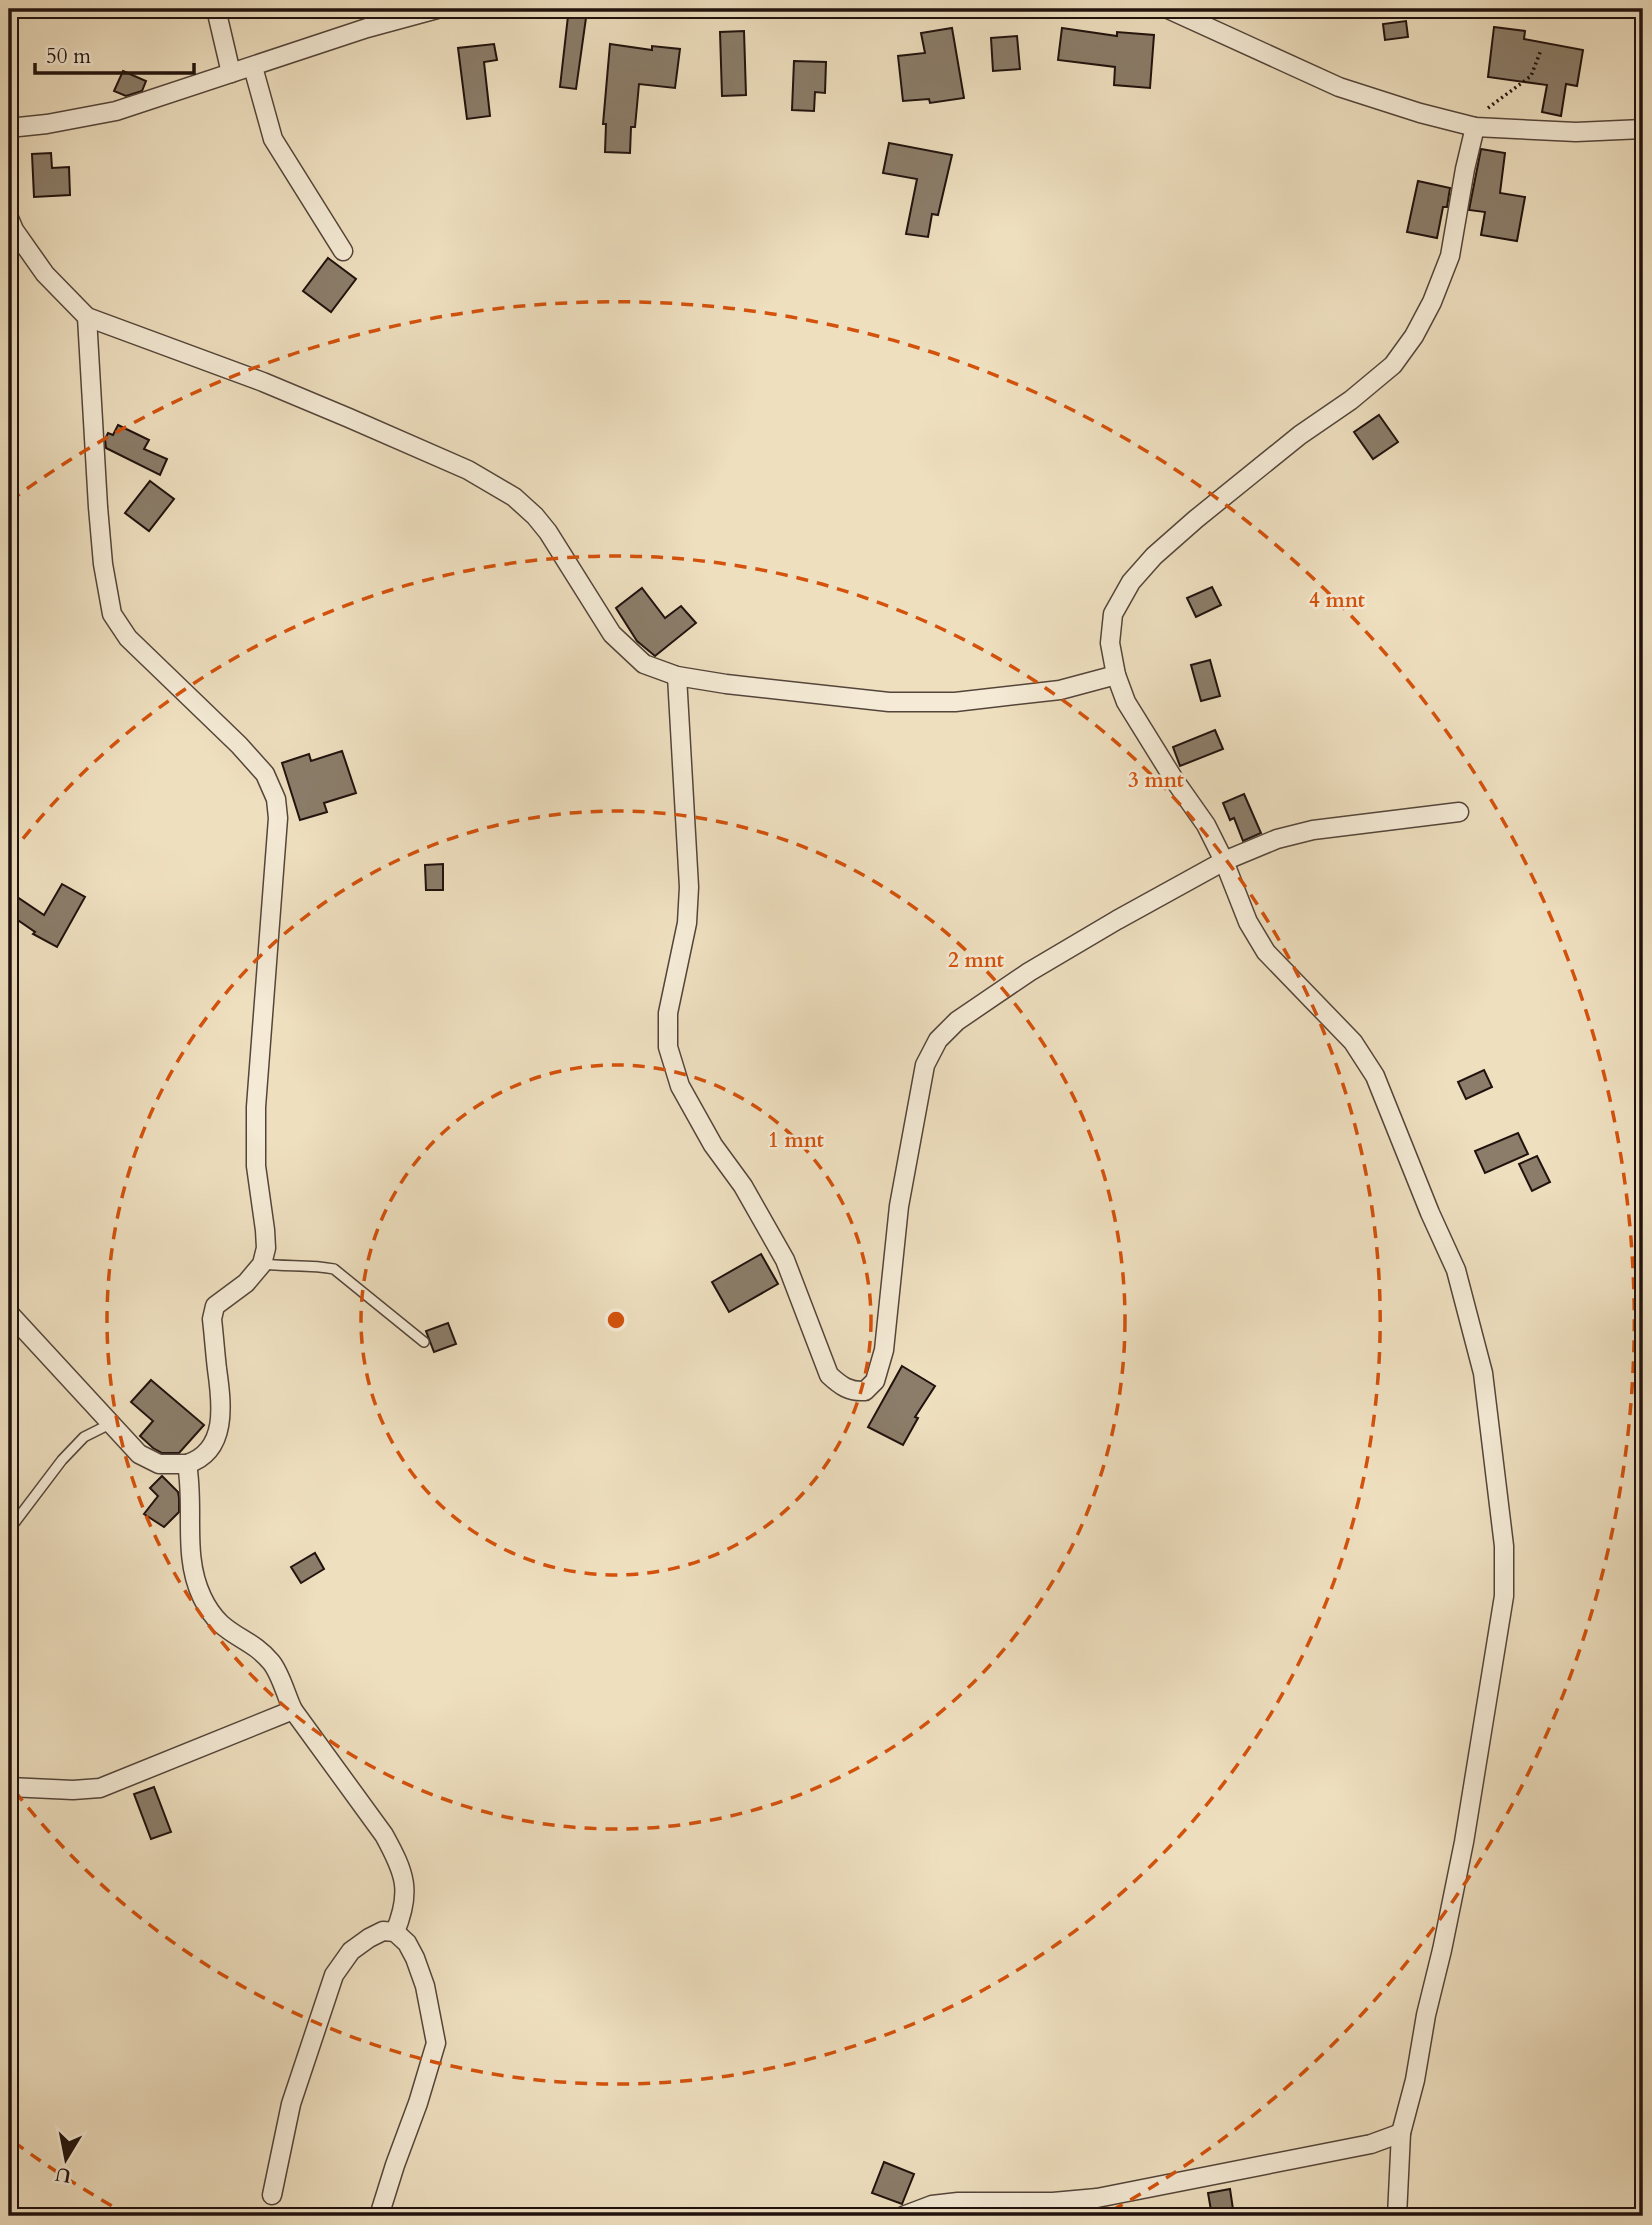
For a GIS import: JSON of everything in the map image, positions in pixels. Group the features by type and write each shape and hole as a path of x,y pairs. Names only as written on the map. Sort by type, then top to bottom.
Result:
{"street":[{"path":"216,9 231,73"},
{"path":"9,128 116,111 367,28 437,9"},
{"path":"1168,9 1339,87 1420,113 1475,127 1576,132 1643,130"},
{"path":"253,67 273,139 343,251"},
{"path":"1397,2216 1401,2133 1415,2080 1426,2015 1464,1842 1504,1596 1504,1546 1485,1385 1456,1270 1430,1213 1376,1076 1353,1042 1266,952 1248,922 1224,861 1206,825 1126,702 1116,675 1110,643 1113,614 1131,582 1154,556 1300,435 1351,400 1392,365 1414,336 1432,302 1450,256 1475,127"},
{"path":"9,218 14,230 45,274 87,317 263,382 349,418 468,470 514,497 548,532 612,634 644,664 677,676 889,702 955,702 1060,690 1116,675"},
{"path":"9,1313 139,1454 168,1465 187,1464 199,1460 209,1449 218,1433 221,1418 222,1402 212,1319 215,1306 246,1283 262,1264 265,1248 256,1166 256,1107 274,888 278,818 276,799 265,774 239,745 128,638 113,614 101,541 87,317"},
{"path":"677,676 689,887 687,923 668,1013 668,1047 681,1086 713,1146 750,1197 785,1260 829,1375 843,1388 854,1391 865,1391 875,1381 884,1350 899,1206 925,1065 938,1040 957,1021 1030,971 1224,861 1277,839 1313,830 1459,812"},
{"path":"187,1464 191,1498 188,1527 200,1595 210,1614 223,1627 257,1648 270,1660 278,1671 293,1710 384,1835 397,1858 406,1887 404,1910 395,1932"},
{"path":"9,1787 73,1790 100,1787 293,1710"},
{"path":"272,2195 291,2104 334,1975 351,1951 369,1938 383,1931 395,1932 407,1943 415,1958 430,2008 436,2043 379,2216"},
{"path":"903,2216 933,2205 958,2202 1053,2202 1097,2198 1360,2146 1401,2133"}],"lane":[{"path":"262,1264 334,1269 424,1342"},
{"path":"9,1530 62,1460 84,1437 110,1424"}],"path":[{"path":"1475,127 1484,111 1531,76 1541,50"}],"building":[{"path":"568,16 586,18 576,89 560,87"},
{"path":"1406,21 1408,37 1385,40 1383,24"},
{"path":"1494,27 1525,31 1524,39 1583,50 1577,86 1566,84 1561,116 1542,112 1547,85 1488,77"},
{"path":"952,28 964,98 930,103 929,99 903,101 898,56 925,53 921,33"},
{"path":"1062,28 1117,36 1117,32 1154,35 1150,88 1114,85 1115,67 1058,60"},
{"path":"744,31 746,95 722,96 720,32"},
{"path":"1017,36 1020,69 993,71 991,38"},
{"path":"494,44 497,60 484,62 490,116 467,119 458,48"},
{"path":"610,44 652,50 652,46 680,49 675,88 639,84 635,127 631,127 630,153 605,152 606,124 603,124"},
{"path":"794,61 826,62 825,93 815,92 814,111 792,110"},
{"path":"123,71 146,81 142,91 126,96 114,91"},
{"path":"889,143 952,155 938,215 932,214 928,237 906,234 917,179 883,173"},
{"path":"1481,149 1505,153 1500,193 1525,197 1517,241 1481,235 1485,212 1469,210"},
{"path":"51,153 52,168 69,167 70,195 34,197 32,154"},
{"path":"1418,181 1450,188 1437,238 1407,232"},
{"path":"328,258 356,279 331,312 303,291"},
{"path":"1379,415 1398,442 1373,459 1354,432"},
{"path":"118,425 149,440 144,449 167,459 160,475 106,448 105,439 108,433 113,435"},
{"path":"150,481 174,499 149,531 125,513"},
{"path":"1212,587 1221,605 1196,617 1187,598"},
{"path":"642,588 665,618 681,606 696,623 655,656 637,641 616,608"},
{"path":"1210,660 1220,696 1201,701 1191,665"},
{"path":"1215,730 1223,749 1180,766 1173,747"},
{"path":"342,751 356,793 324,803 327,812 300,820 282,763 309,754 311,761"},
{"path":"1244,794 1261,833 1243,841 1234,818 1230,820 1223,803"},
{"path":"443,864 443,890 426,890 425,865"},
{"path":"62,884 85,897 57,947 33,934 35,932 9,914 9,909 17,897 44,915"},
{"path":"1484,1070 1492,1087 1466,1099 1458,1082"},
{"path":"1518,1133 1528,1154 1485,1173 1475,1151"},
{"path":"1537,1156 1550,1182 1532,1191 1519,1164"},
{"path":"761,1254 778,1284 729,1312 712,1282"},
{"path":"448,1323 456,1344 434,1352 426,1331"},
{"path":"902,1366 935,1386 915,1417 918,1418 903,1445 868,1427"},
{"path":"151,1380 204,1425 179,1453 162,1453 140,1436 153,1421 131,1402"},
{"path":"162,1476 178,1492 179,1498 179,1512 164,1527 144,1514 158,1496 150,1488"},
{"path":"315,1553 324,1569 301,1583 291,1567"},
{"path":"154,1787 171,1832 151,1839 134,1794"},
{"path":"884,2162 914,2174 902,2204 872,2193"},
{"path":"1230,2189 1234,2216 1212,2216 1208,2193"}]}
